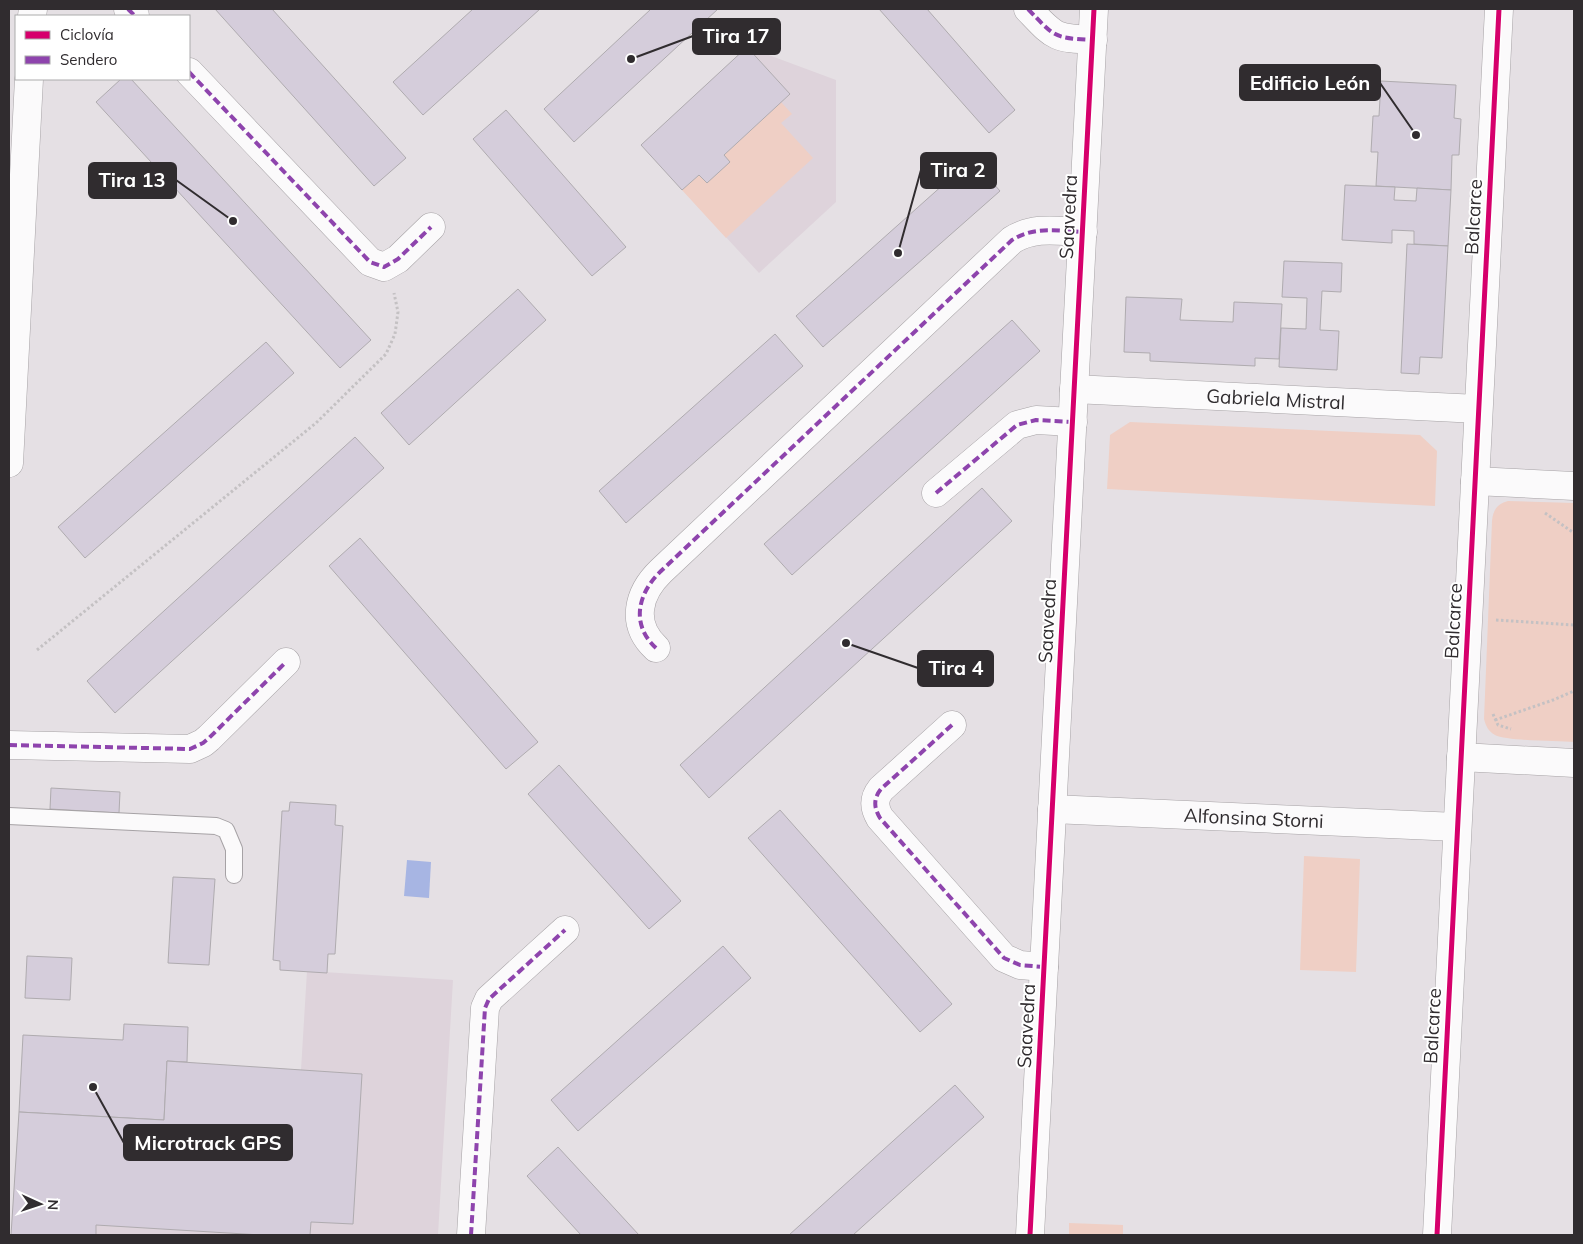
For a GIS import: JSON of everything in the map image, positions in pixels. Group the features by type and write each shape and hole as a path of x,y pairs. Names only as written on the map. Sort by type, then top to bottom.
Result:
{"street":[{"path":"1028,9 1056,36 1067,39 1093,40"},
{"name":"Saavedra","path":"1030,1235 1094,9"},
{"name":"Balcarce","path":"1437,1235 1499,9"},
{"path":"190,73 370,262 384,267 398,259 431,227"},
{"path":"9,463 15,217 29,80"},
{"path":"656,648 644,633 640,615 643,596 647,587 657,575 1012,240 1027,232 1083,232"},
{"name":"Gabriela Mistral","path":"1074,389 1478,409"},
{"path":"936,493 1017,425 1036,420 1073,422"},
{"path":"1474,481 1574,486"},
{"path":"9,745 190,749 209,738 286,662"},
{"path":"952,725 881,789 875,799 875,810 1004,958 1020,965 1044,967"},
{"path":"1461,757 1574,763"},
{"name":"Alfonsina Storni","path":"1052,810 1457,827"},
{"path":"471,1235 485,1008 489,999 565,930"}],"lane":[{"path":"9,816 216,826 226,830 234,849 234,875"}],"path":[{"path":"37,650 316,423 386,354 395,334 398,312 395,295 384,267"},
{"path":"1549,511 1540,510 1574,533"},
{"path":"1497,611 1496,620 1574,625"},
{"path":"1494,720 1574,691"},
{"path":"1492,708 1494,720 1498,725 1518,730"}],"shaded area":[{"path":"747,47 836,80 836,202 759,273 641,145"},
{"path":"781,102 792,114 781,123 813,158 726,238 682,190 699,175 707,183 724,155"},
{"path":"1130,422 1420,435 1437,451 1435,506 1107,489 1110,435"},
{"path":"1508,501 1574,503 1574,742 1521,740 1501,737 1491,732 1484,719 1492,521 1496,508"},
{"path":"1304,856 1360,859 1356,972 1300,970"},
{"path":"307,971 453,980 438,1235 11,1235 19,1112 163,1120 167,1061 301,1070"},
{"path":"1069,1223 1123,1225 1123,1235 1069,1235"}],"water":[{"path":"407,860 431,862 429,898 404,896"}],"building":[{"path":"215,9 272,9 406,158 374,186"},
{"path":"473,9 540,9 423,115 393,82"},
{"path":"651,9 718,9 574,142 544,109"},
{"path":"879,9 927,9 1015,110 989,133"},
{"path":"747,47 790,94 724,155 730,162 707,183 699,175 682,190 641,145"},
{"path":"120,80 132,80 371,340 340,368 96,102"},
{"path":"1381,81 1456,85 1454,118 1461,119 1459,155 1452,155 1451,190 1376,186 1378,152 1371,152 1373,116 1379,116"},
{"path":"506,110 626,247 592,276 473,139"},
{"path":"972,159 1000,191 823,347 796,316"},
{"path":"1345,185 1395,187 1394,200 1416,201 1417,188 1451,190 1448,246 1414,244 1414,231 1392,230 1392,243 1342,240"},
{"path":"1407,244 1448,246 1442,358 1420,357 1419,374 1401,373"},
{"path":"1284,261 1342,263 1341,292 1322,291 1320,330 1339,331 1337,370 1279,367 1281,328 1306,329 1307,298 1282,297"},
{"path":"518,289 546,320 409,445 381,413"},
{"path":"1126,297 1182,299 1180,320 1233,322 1234,302 1282,304 1279,359 1255,358 1255,366 1150,361 1150,353 1124,352"},
{"path":"1012,320 1040,351 792,575 764,544"},
{"path":"775,334 803,366 626,523 599,491"},
{"path":"266,342 294,373 85,558 58,527"},
{"path":"355,437 384,468 115,713 87,681"},
{"path":"982,488 1012,521 709,798 680,765"},
{"path":"360,538 538,742 506,769 329,566"},
{"path":"559,765 681,901 649,929 528,794"},
{"path":"51,788 120,792 119,813 50,809"},
{"path":"290,802 336,805 335,825 343,826 335,954 328,954 327,973 280,970 280,961 273,960 282,811 289,811"},
{"path":"780,810 952,1004 920,1032 748,838"},
{"path":"173,877 215,879 209,965 168,963"},
{"path":"723,946 751,978 578,1131 551,1100"},
{"path":"27,956 72,958 70,1000 25,998"},
{"path":"124,1024 188,1027 187,1062 167,1061 164,1120 19,1112 23,1035 123,1040"},
{"path":"167,1061 362,1074 353,1224 311,1222 310,1235 261,1235 96,1225 96,1235 11,1235 19,1112 164,1120"},
{"path":"955,1085 984,1117 853,1235 789,1235"},
{"path":"558,1147 639,1235 581,1235 527,1176"}],"marked path":[{"path":"128,9 134,15"},
{"path":"1028,9 1050,31 1062,37 1093,40"},
{"path":"190,73 370,262 384,267 398,259 431,227"},
{"path":"656,648 648,639 643,629 640,609 647,589 661,571 1012,240 1038,231 1083,232"},
{"path":"936,493 1017,425 1036,420 1073,422"},
{"path":"9,745 190,749 209,738 286,662"},
{"path":"952,725 881,789 875,804 876,811 880,818 1004,958 1020,965 1044,967"},
{"path":"471,1235 485,1008 489,999 565,930"}],"cycle path":[{"path":"1030,1235 1094,9"},
{"path":"1437,1235 1499,9"}],"place":[{"name":"Tira 17","path":"631,59"},
{"name":"Edificio León","path":"1416,135"},
{"name":"Tira 13","path":"233,221"},
{"name":"Tira 2","path":"898,253"},
{"name":"Tira 4","path":"846,643"},
{"name":"Microtrack GPS","path":"93,1087"}]}
